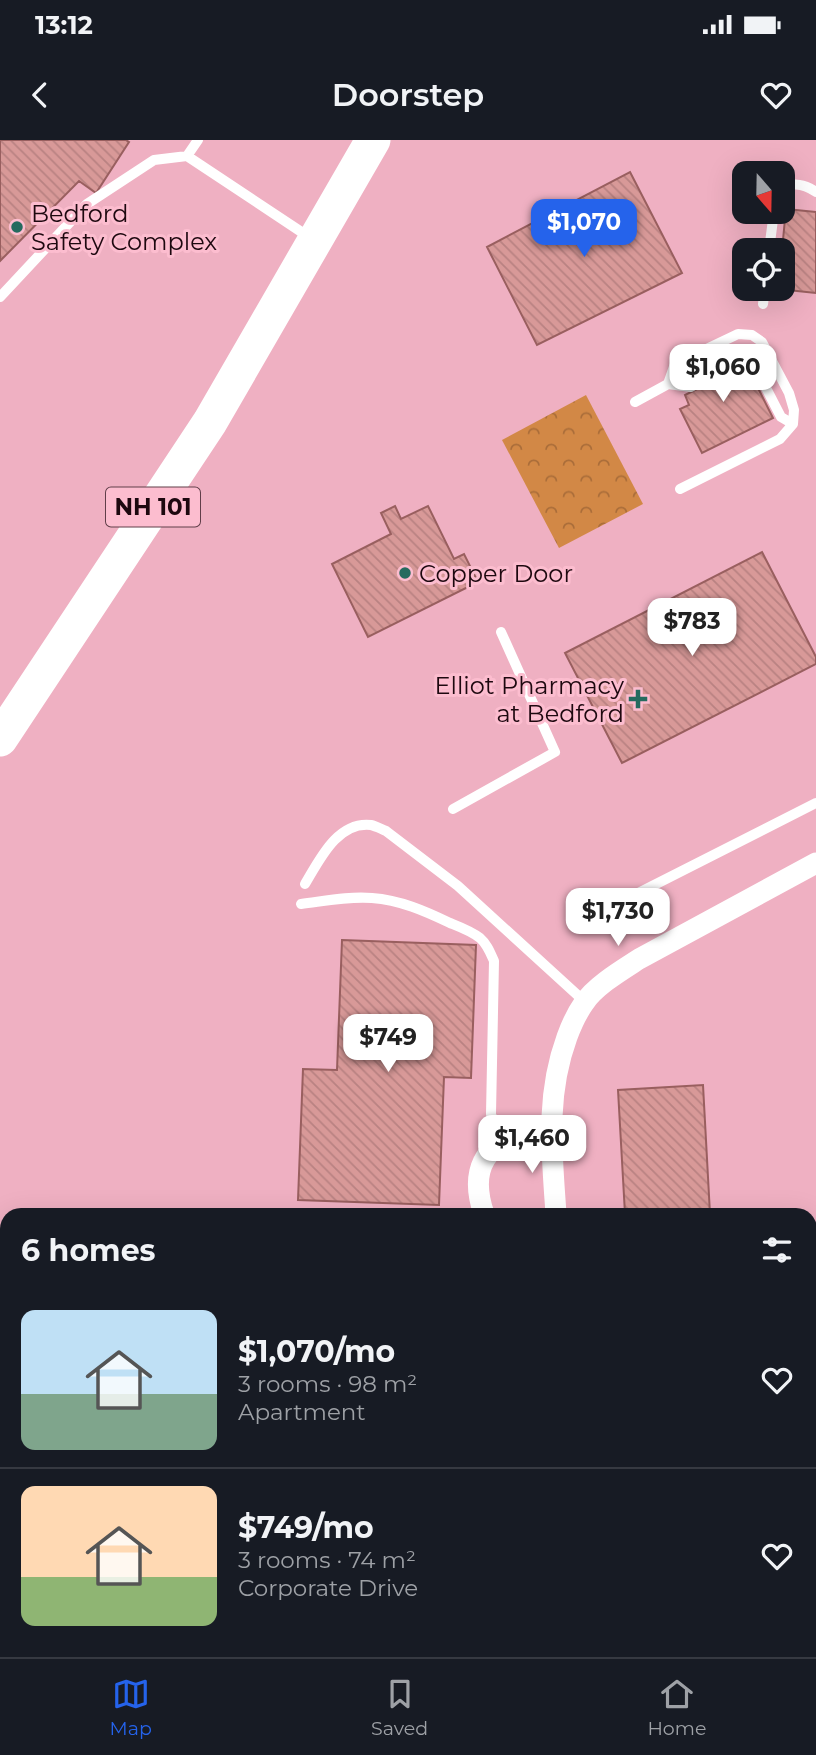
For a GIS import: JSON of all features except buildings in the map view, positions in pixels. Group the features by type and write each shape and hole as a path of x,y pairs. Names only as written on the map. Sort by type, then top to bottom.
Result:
{"highway":[{"name":"NH 101","path":"0,739 210,422 373,140"}],"street":[{"path":"556,1208 550,1132 552,1094 559,1060 584,1001 611,977 639,959 816,863"},
{"path":"482,1208 477,1181 482,1164 492,1149 509,1139 550,1132"}],"lane":[{"path":"187,156 198,140"},
{"path":"0,297 86,204 155,160 187,156 315,241"},
{"path":"795,185 816,192"},
{"path":"668,384 676,365 737,334 752,335 762,342 789,393 794,410 793,424 780,439 680,489"},
{"path":"718,359 731,352 743,350 749,355 781,416 793,424"},
{"path":"724,371 744,361 749,355"},
{"path":"635,401 695,370"},
{"path":"668,384 691,387 700,382"},
{"path":"453,809 555,752 500,632"},
{"path":"587,919 816,803"},
{"path":"305,884 327,847 339,836 362,825 373,825 386,831 458,886 584,1001"},
{"path":"301,904 342,899 390,900 418,908 470,932 488,947 494,961 491,1114 500,1145"}],"green space":[{"path":"586,395 643,504 559,548 502,440"}],"place":[{"name":"Bedford Safety Complex","path":"17,227"},
{"name":"Copper Door","path":"405,573"},
{"name":"Elliot Pharmacy at Bedford","path":"638,699"}]}
